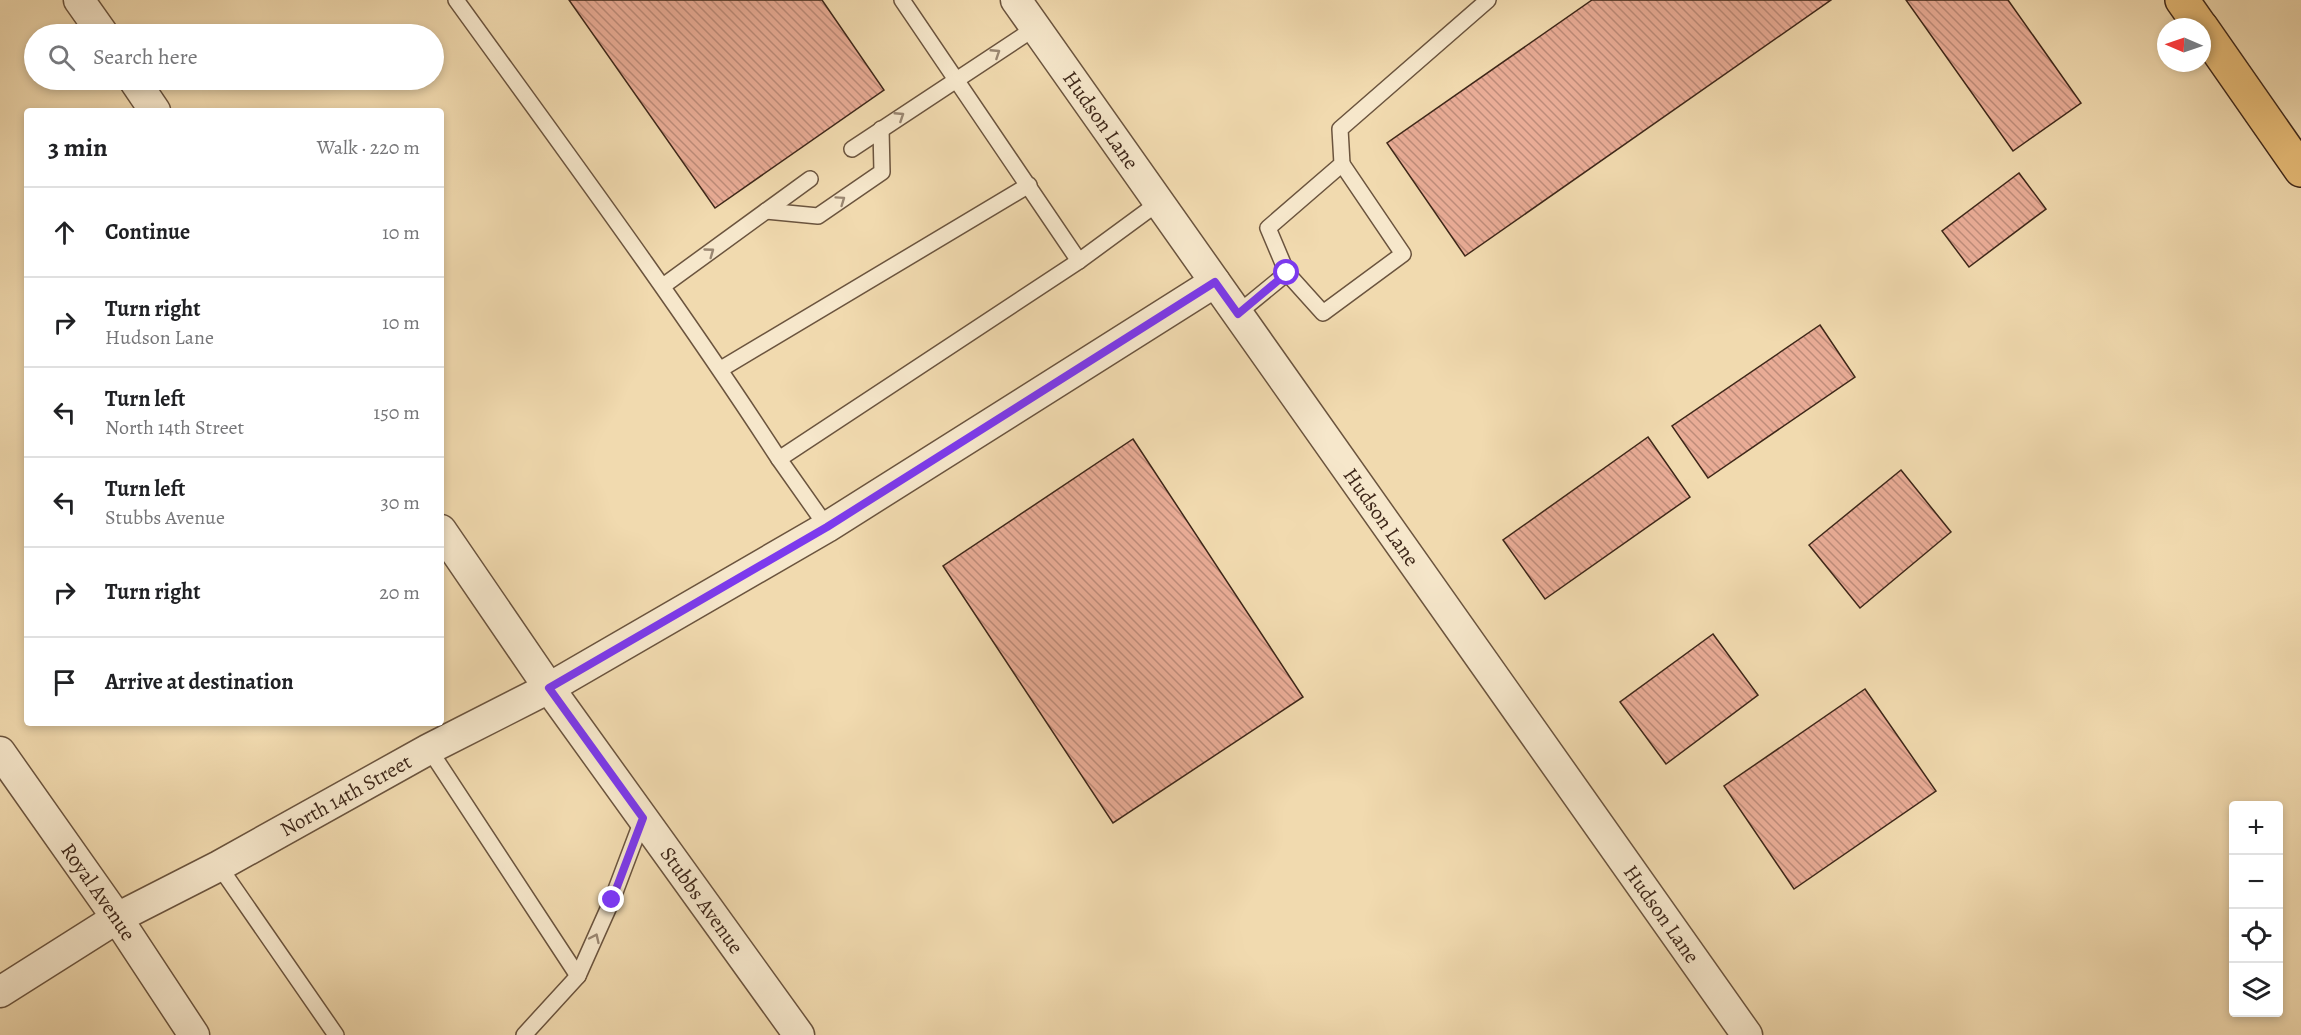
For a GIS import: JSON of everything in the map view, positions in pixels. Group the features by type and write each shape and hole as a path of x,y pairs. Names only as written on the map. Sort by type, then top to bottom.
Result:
{"main road":[{"path":"2193,12 2301,170"}],"street":[{"path":"79,0 96,24"},
{"name":"Hudson Lane","path":"1016,0 1747,1035"},
{"path":"141,90 153,108"},
{"name":"North 14th Street","path":"0,992 117,918 219,866 429,749 549,688 827,527 1215,282"},
{"name":"Stubbs Avenue","path":"444,534 549,688 799,1035"},
{"name":"Royal Avenue","path":"0,752 117,918 194,1035"}],"lane":[{"path":"456,0 663,286 827,527"},
{"path":"902,0 1079,261"},
{"path":"1342,164 1268,228 1287,273 1323,312 1403,254 1342,164 1340,129 1488,0"},
{"path":"852,149 1035,27"},
{"path":"766,211 818,216 882,172 881,129"},
{"path":"663,286 810,179"},
{"path":"721,369 1029,185"},
{"path":"779,459 1079,261 1158,203"},
{"path":"1238,314 1287,273"},
{"path":"429,749 578,976"},
{"path":"524,1035 578,976 612,900 643,818"},
{"path":"219,866 336,1035"}],"building":[{"path":"569,0 822,0 884,90 715,208"},
{"path":"1592,0 1831,0 1465,256 1387,143"},
{"path":"1906,0 2008,0 2081,103 2013,151"},
{"path":"2019,173 2046,209 1969,267 1942,231"},
{"path":"1820,325 1855,377 1708,478 1672,426"},
{"path":"1648,437 1690,497 1545,599 1503,540"},
{"path":"1133,439 1303,697 1113,823 943,566"},
{"path":"1901,470 1951,532 1860,608 1809,545"},
{"path":"1713,634 1758,695 1666,764 1620,702"},
{"path":"1865,689 1936,791 1794,889 1724,786"}],"route":[{"path":"612,900 643,818 549,688 827,527 1215,282 1238,314 1287,273"}]}
